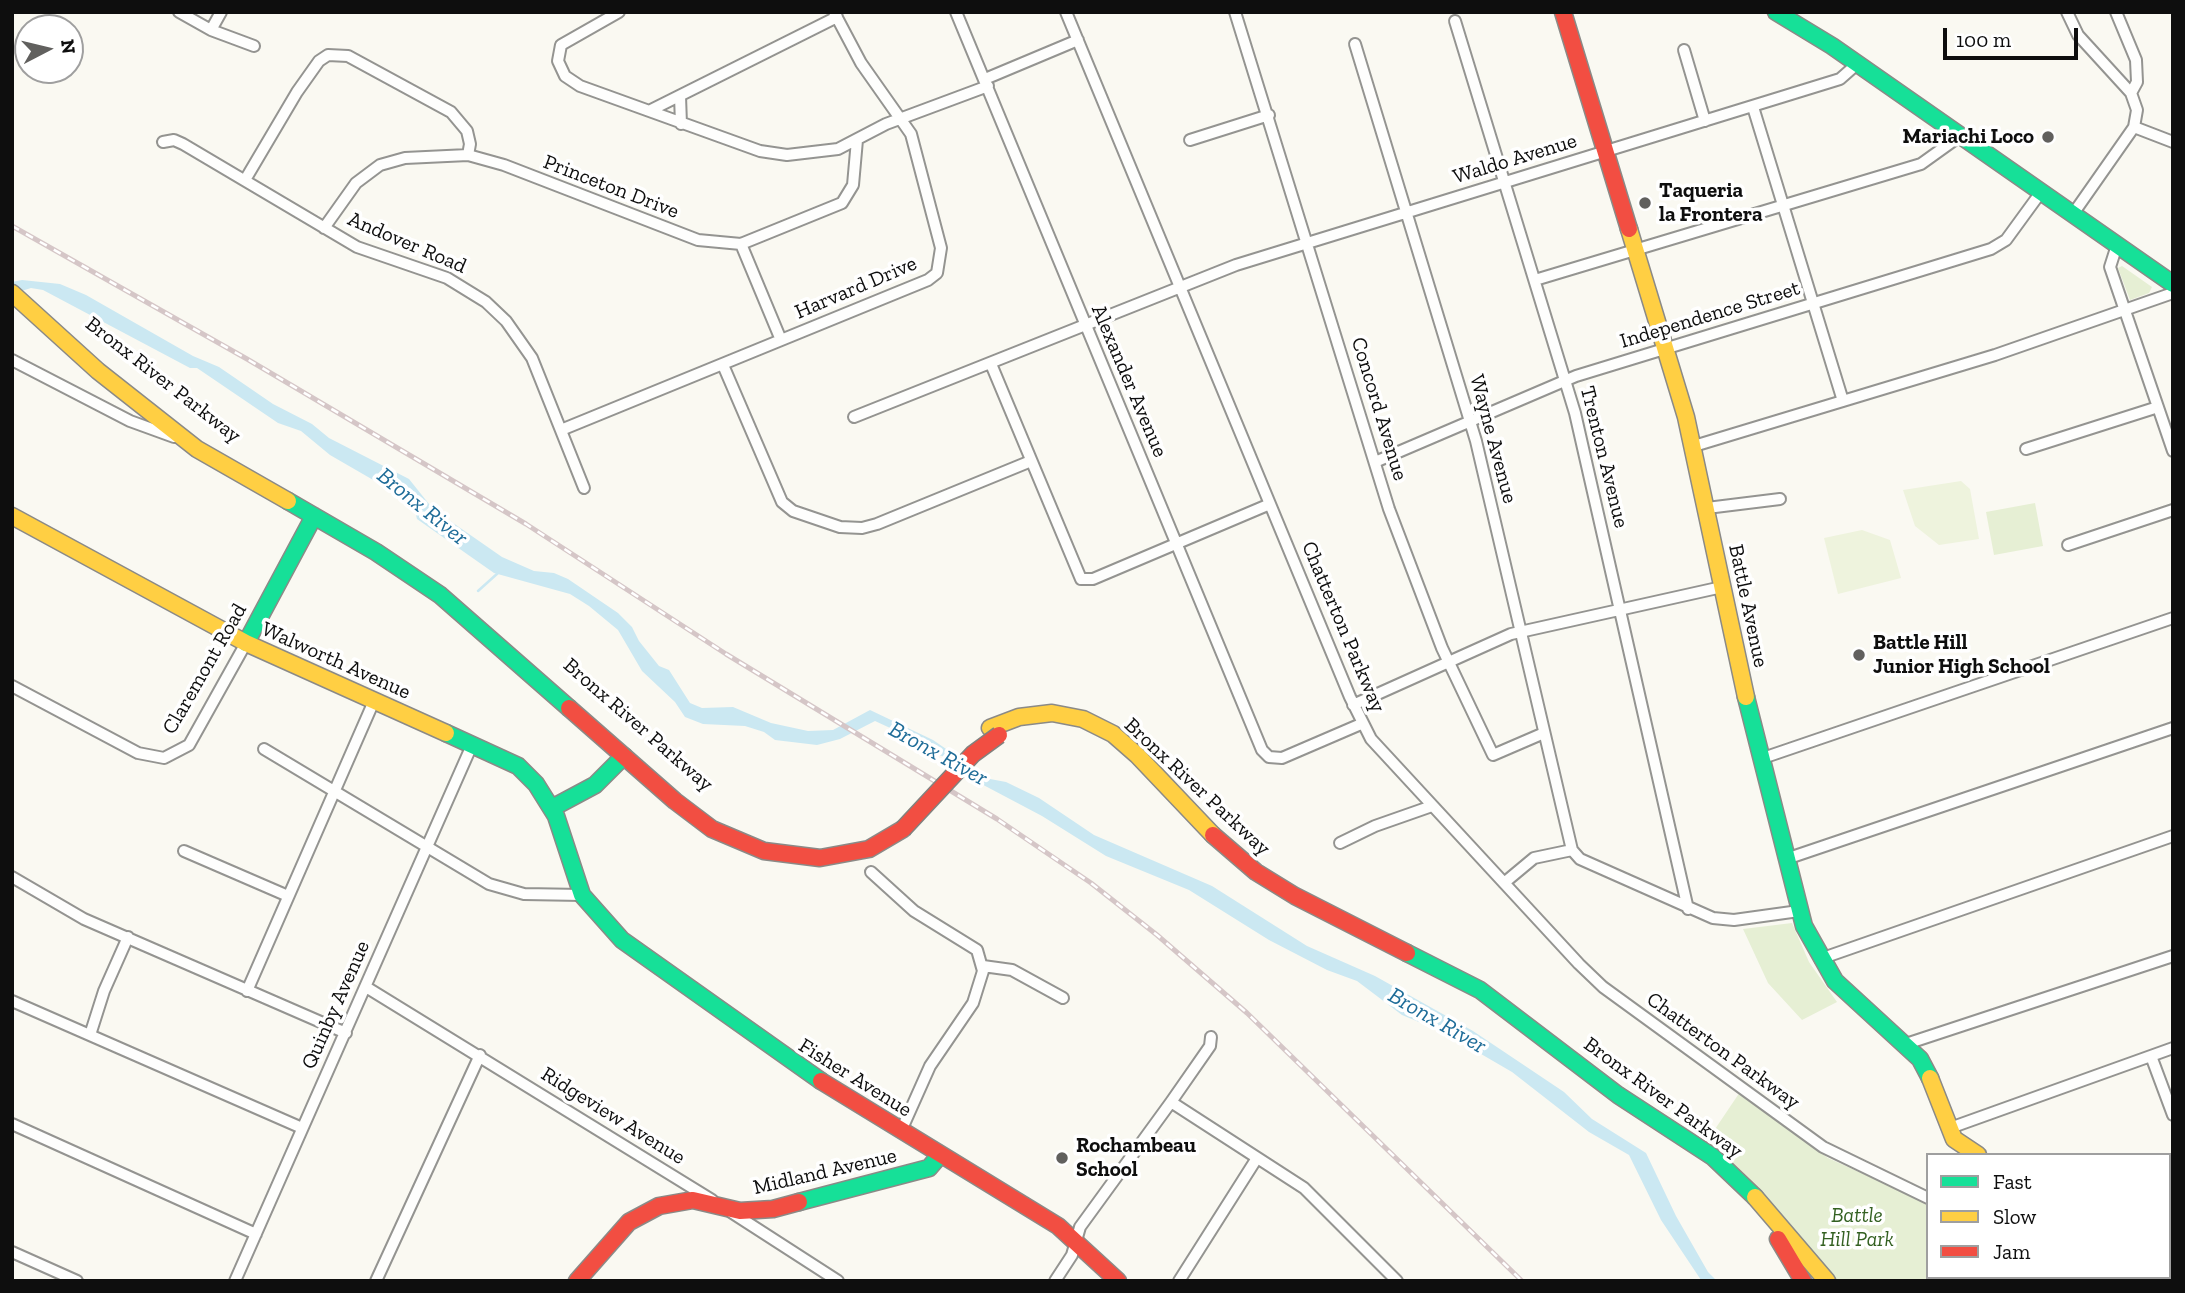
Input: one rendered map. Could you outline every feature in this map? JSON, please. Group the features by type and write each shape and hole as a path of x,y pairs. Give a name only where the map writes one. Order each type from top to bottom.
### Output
{"main road":[{"name":"Battle Avenue","path":"1563,12 1694,446 1760,759 1800,911 1820,959 1852,999 1920,1059 1935,1086 1956,1142 1975,1153"},
{"path":"1776,12 1857,64 2173,284"},
{"name":"Bronx River Parkway","path":"12,281 71,335 196,435 440,595 699,821 733,840 764,851 804,857 845,856 876,846 994,732 1019,717 1052,713 1083,719 1112,734 1131,749 1208,831 1268,880 1480,990 1618,1095 1713,1157 1759,1200 1823,1280"},
{"name":"Bronx River Parkway","path":"15,296 98,371 185,440 224,467 408,559 466,602 691,802 725,824 775,843 822,847 860,841 900,825"},
{"name":"Claremont Road","path":"246,643 316,512"},
{"name":"Walworth Avenue","path":"12,516 246,643 518,766 536,784 552,808 582,895"},
{"name":"Bronx River Parkway","path":"994,732 1055,724 1079,729 1107,743 1130,763 1195,833 1243,875 1284,902 1454,987 1495,1013 1608,1101 1712,1169 1736,1191 1778,1239 1823,1280"},
{"path":"552,808 589,789 624,756"},
{"name":"Fisher Avenue","path":"582,895 622,940 704,1002 794,1065 1058,1226 1118,1281"},
{"name":"Midland Avenue","path":"577,1281 615,1235 646,1212 693,1200 740,1211 784,1207 929,1168 940,1155"},
{"path":"1778,1239 1804,1281"}],"street":[{"path":"179,12 211,30 254,46"},
{"path":"211,30 221,12"},
{"path":"619,12 564,41 558,50 559,66 574,83 753,149 787,155 838,149 1078,40"},
{"name":"Alexander Avenue","path":"956,12 1265,755 1273,759 1287,756 1361,724"},
{"name":"Chatterton Parkway","path":"1066,12 1361,724 1379,748 1432,806 1603,987 1822,1147 1926,1197"},
{"name":"Concord Avenue","path":"1235,12 1402,549 1448,661 1493,755 1544,733"},
{"path":"2067,12 2078,35 2131,93 2137,110 2134,127 2073,214"},
{"path":"2116,12 2136,60 2137,82 2131,93"},
{"path":"651,110 836,15"},
{"name":"Harvard Drive","path":"561,430 928,280 937,273 941,248 914,142 902,118 865,69 836,15"},
{"name":"Trenton Avenue","path":"1455,21 1565,380 1621,609 1688,909"},
{"name":"Wayne Avenue","path":"1355,44 1471,421 1572,850"},
{"path":"1684,50 1705,121"},
{"path":"245,180 297,92 319,61 328,55 348,56 452,112 467,131 470,144 468,155"},
{"name":"Waldo Avenue","path":"854,418 1236,265 1754,107 1840,79 1857,64"},
{"path":"680,96 681,124"},
{"path":"1754,107 1843,401"},
{"path":"1190,140 1269,115"},
{"path":"2134,127 2173,142"},
{"path":"1535,280 1922,164 1960,136"},
{"name":"Andover Road","path":"163,142 174,140 183,144 371,253 447,278 486,302 514,331 532,358 584,488"},
{"name":"Princeton Drive","path":"324,228 356,183 380,165 405,158 468,155 503,165 698,240 741,244 831,209 846,199 853,185 857,140"},
{"name":"Independence Street","path":"1375,462 1565,380 1999,246 2012,233 2041,192"},
{"path":"741,244 781,340"},
{"path":"2117,245 2110,263 2173,451"},
{"path":"1694,446 1843,401 2173,293"},
{"path":"12,360 130,421 185,440"},
{"path":"991,364 1076,571 1083,580 1270,504"},
{"path":"723,365 779,498 789,510 846,528 869,526 1031,461"},
{"path":"2026,449 2158,407"},
{"path":"1707,508 1780,499"},
{"path":"2068,545 2173,510"},
{"path":"1353,705 1448,661 1520,632 1722,587"},
{"path":"1760,759 2173,618"},
{"name":"Claremont Road","path":"12,686 138,753 164,758 189,745 246,643"},
{"path":"247,991 374,701"},
{"path":"1786,859 2173,728"},
{"name":"Quinby Avenue","path":"235,1281 472,745"},
{"path":"264,749 481,880 506,891 524,894 582,895"},
{"path":"1340,843 1375,826 1432,806"},
{"path":"1820,959 2173,836"},
{"path":"1504,883 1534,858 1572,850 1580,859 1688,909 1727,920 1800,911"},
{"path":"184,851 288,896"},
{"path":"871,872 914,911 977,950 983,966 981,984 973,1003 926,1073 901,1132"},
{"path":"12,877 52,903 345,1033"},
{"path":"90,1035 104,991 128,937"},
{"path":"1906,1044 2173,956"},
{"path":"983,966 1012,970 1063,998"},
{"name":"Ridgeview Avenue","path":"366,987 481,1055 838,1281"},
{"path":"12,1001 302,1128"},
{"path":"1055,1281 1072,1255 1080,1227 1210,1046 1211,1037"},
{"path":"1950,1128 2173,1048"},
{"path":"376,1281 481,1055"},
{"path":"2151,1056 2173,1115"},
{"path":"1171,1102 1304,1188 1397,1281"},
{"path":"12,1124 256,1234"},
{"path":"1179,1281 1257,1158"},
{"path":"12,1252 77,1281"}],"green space":[{"path":"2122,266 2152,287 2149,293 2130,300 2118,268"},
{"path":"1961,481 1970,489 1979,539 1939,545 1915,526 1903,490"},
{"path":"2035,503 2043,546 1994,555 1986,512"},
{"path":"1862,530 1890,540 1901,578 1838,594 1824,538"},
{"path":"1792,923 1809,962 1837,1002 1802,1020 1768,983 1743,929"},
{"name":"Battle Hill Park","path":"1740,1092 1828,1158 1926,1202 1926,1279 2058,1281 1832,1281 1705,1144"}],"water":[{"name":"Bronx River","path":"22,280 60,284 86,295 193,356 219,367 273,404 312,424 329,438 409,479 433,509 502,557 534,571 554,573 568,579 618,613 632,627 639,641 659,666 669,670 690,703 702,708 733,707 771,723 808,731 833,730 870,710 933,740 990,779 1006,782 1039,798 1094,835 1212,886 1307,946 1375,976 1473,1031 1564,1092 1592,1119 1646,1153 1676,1216 1708,1272 1717,1281 1701,1280 1661,1220 1629,1155 1589,1132 1512,1072 1460,1039 1402,1015 1357,981 1327,970 1269,940 1189,890 1106,856 1042,816 972,779 942,756 908,742 901,733 875,721 840,739 817,745 775,740 764,732 745,726 703,724 685,717 675,702 642,671 618,630 589,606 570,594 494,573 417,519 413,503 330,455 301,431 278,423 197,368 190,368 43,290 31,288 12,294 12,282"}],"waterway":[{"path":"478,591 498,573"}],"railway":[{"path":"12,226 247,359 526,524 726,654 997,819 1091,883 1157,935 1247,1013 1522,1281"}],"traffic: fast":[{"path":"1776,12 1832,46 2173,284"},
{"path":"288,501 376,552 440,595 569,708"},
{"path":"246,643 314,516"},
{"path":"1746,697 1804,926 1835,981 1920,1059 1930,1078"},
{"path":"446,733 518,766 536,784 556,816 582,895 622,940 821,1081"},
{"path":"552,808 595,785 624,756"},
{"path":"1407,953 1480,990 1618,1095 1713,1157 1755,1197"},
{"path":"799,1202 929,1168 940,1155"}],"traffic: slow":[{"path":"1629,229 1686,417 1746,697"},
{"path":"12,293 98,371 197,449 288,501"},
{"path":"12,516 246,643 446,733"},
{"path":"990,728 1019,717 1052,713 1083,719 1113,734 1137,755 1213,835"},
{"path":"1930,1078 1954,1139 1975,1153"},
{"path":"1755,1197 1827,1281"}],"traffic: jam":[{"path":"1563,12 1629,229"},
{"path":"569,708 675,801 712,829 764,851 820,858 869,849 903,829"},
{"path":"903,829 973,754 999,735"},
{"path":"1213,835 1256,872 1295,896 1407,953"},
{"path":"821,1081 1058,1226 1118,1281"},
{"path":"577,1281 629,1222 659,1206 693,1200 740,1211 773,1209 799,1202"},
{"path":"1778,1239 1803,1281"}],"place":[{"name":"Mariachi Loco","path":"2048,137"},
{"name":"Taqueria la Frontera","path":"1645,203"},
{"name":"Battle Hill Junior High School","path":"1859,655"},
{"name":"Rochambeau School","path":"1062,1158"}]}
